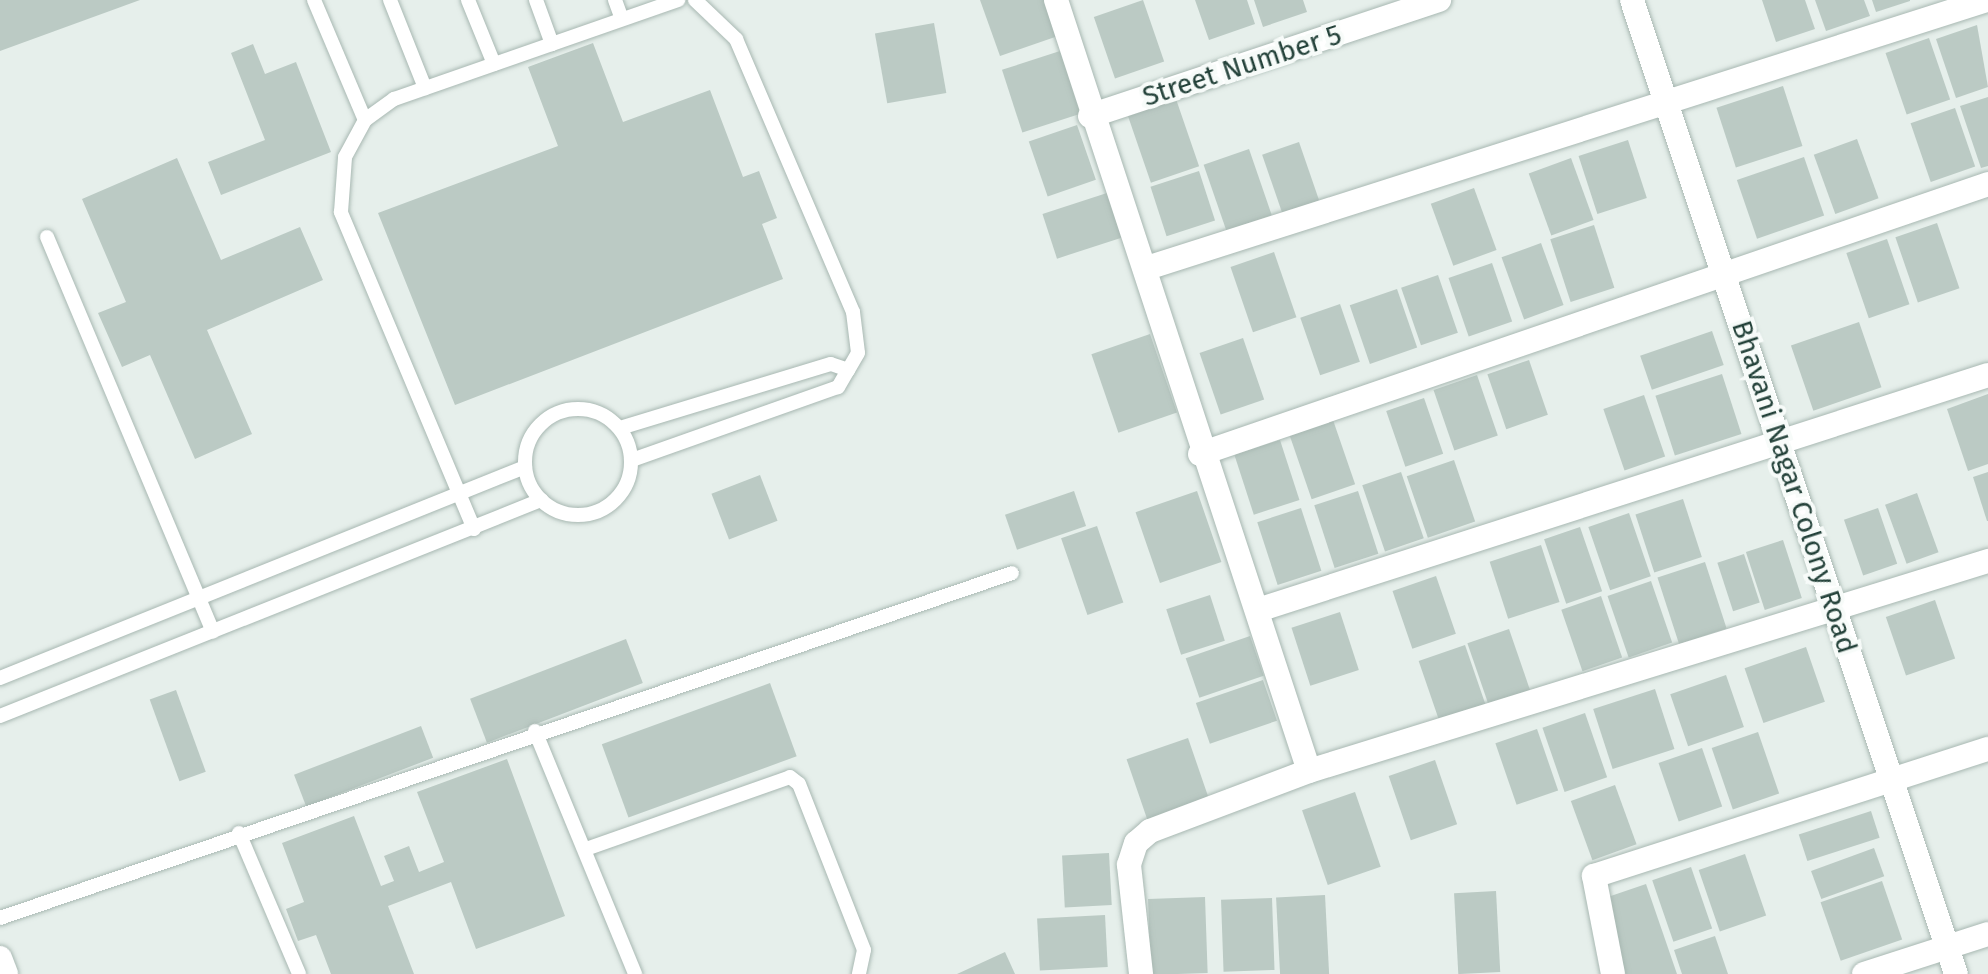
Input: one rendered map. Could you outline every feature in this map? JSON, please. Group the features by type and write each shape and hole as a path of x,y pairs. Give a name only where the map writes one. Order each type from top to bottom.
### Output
{"street":[{"path":"1056,0 1090,116 1147,268 1200,454 1258,610 1309,771"},
{"name":"Street Number 5","path":"1090,116 1439,0"},
{"name":"Bhavani Nagar Colony Road","path":"1632,0 1956,974"},
{"path":"1147,268 1667,106 1987,0"},
{"path":"1200,454 1722,272 1988,184"},
{"path":"1258,610 1988,375"},
{"path":"1141,974 1129,865 1136,843 1150,831 1309,771 1988,561"},
{"path":"1613,974 1594,876 1988,749"},
{"path":"1864,974 1988,934"},
{"path":"0,958 6,974"}],"lane":[{"path":"314,0 365,120"},
{"path":"390,0 425,88"},
{"path":"468,0 494,64"},
{"path":"536,0 552,44"},
{"path":"615,0 622,19"},
{"path":"474,529 341,212 345,157 365,120 425,88 678,0"},
{"path":"632,460 838,387 858,353 853,312 736,39 695,0"},
{"path":"47,237 213,631"},
{"path":"620,428 831,364 848,370"},
{"path":"591,410 620,428 632,460 629,478 608,507 573,515 541,500 525,467 532,434 558,412 591,410"},
{"path":"0,678 461,499 525,467"},
{"path":"0,716 541,500"},
{"path":"0,918 535,731 1012,573"},
{"path":"535,731 635,974"},
{"path":"586,849 790,777 799,784 864,950 859,974"},
{"path":"239,833 299,974"}],"building":[{"path":"0,0 140,0 0,51"},
{"path":"980,0 1046,0 1058,36 1000,56"},
{"path":"1143,0 1164,61 1115,78 1094,17"},
{"path":"1195,0 1247,0 1255,24 1209,40"},
{"path":"1254,0 1303,0 1307,12 1263,27"},
{"path":"1762,0 1805,0 1815,29 1776,42"},
{"path":"1815,0 1864,0 1870,16 1826,31"},
{"path":"1872,0 1910,0 1910,1 1876,12"},
{"path":"934,23 946,93 887,103 875,33"},
{"path":"1977,25 1988,87 1956,98 1936,39"},
{"path":"1929,38 1950,99 1907,114 1886,53"},
{"path":"593,43 623,122 710,90 743,177 759,171 777,218 762,224 783,279 455,405 378,213 558,146 528,67"},
{"path":"253,44 265,74 296,62 331,152 221,195 208,162 265,140 231,53"},
{"path":"1060,51 1080,114 1022,133 1002,70"},
{"path":"1783,86 1802,146 1736,168 1716,108"},
{"path":"1988,97 1988,166 1981,168 1960,106"},
{"path":"1176,99 1199,166 1151,183 1128,116"},
{"path":"1955,108 1975,167 1931,182 1911,123"},
{"path":"1077,125 1096,180 1048,196 1029,142"},
{"path":"1857,139 1879,198 1835,214 1814,155"},
{"path":"1628,140 1647,198 1597,214 1579,156"},
{"path":"1299,142 1319,201 1282,213 1262,155"},
{"path":"1249,149 1272,215 1226,231 1204,165"},
{"path":"1804,157 1824,216 1757,239 1737,180"},
{"path":"177,158 221,260 300,227 323,280 207,330 252,434 195,459 150,355 122,367 98,313 126,302 82,199"},
{"path":"1571,158 1594,220 1551,235 1529,173"},
{"path":"1199,171 1215,220 1167,236 1150,187"},
{"path":"1474,188 1497,250 1453,266 1431,204"},
{"path":"1110,192 1125,237 1057,259 1042,214"},
{"path":"1937,223 1959,288 1918,303 1895,237"},
{"path":"1594,225 1614,288 1571,302 1550,239"},
{"path":"1887,239 1909,304 1869,318 1846,253"},
{"path":"1541,243 1564,305 1524,319 1502,257"},
{"path":"1274,252 1296,317 1253,332 1231,267"},
{"path":"1492,263 1512,322 1469,337 1449,278"},
{"path":"1438,275 1458,333 1421,345 1401,288"},
{"path":"1397,289 1417,348 1370,364 1350,305"},
{"path":"1340,304 1360,362 1320,375 1300,318"},
{"path":"1859,322 1881,387 1813,411 1791,345"},
{"path":"1712,331 1724,365 1652,390 1640,356"},
{"path":"1150,334 1177,412 1118,433 1091,354"},
{"path":"1243,338 1264,399 1221,414 1200,353"},
{"path":"1529,360 1548,415 1506,429 1487,374"},
{"path":"1722,374 1741,434 1675,456 1655,396"},
{"path":"1477,375 1498,436 1454,450 1434,390"},
{"path":"1988,394 1988,464 1968,471 1947,409"},
{"path":"1644,395 1665,456 1625,470 1603,409"},
{"path":"1424,398 1443,454 1405,467 1386,411"},
{"path":"1333,420 1355,484 1312,499 1290,435"},
{"path":"1280,440 1299,500 1254,515 1234,455"},
{"path":"1454,460 1475,521 1428,538 1407,476"},
{"path":"1401,472 1424,538 1385,552 1362,485"},
{"path":"1988,472 1988,521 1987,521 1973,477"},
{"path":"760,475 778,521 729,539 711,494"},
{"path":"1074,491 1086,526 1017,550 1005,515"},
{"path":"1197,491 1221,562 1160,583 1136,512"},
{"path":"1358,491 1378,554 1335,568 1314,505"},
{"path":"1917,493 1939,552 1907,564 1885,505"},
{"path":"1683,499 1702,557 1654,572 1635,514"},
{"path":"1301,508 1321,571 1278,585 1257,522"},
{"path":"1878,508 1897,564 1863,576 1844,520"},
{"path":"1629,513 1651,576 1610,590 1588,527"},
{"path":"1097,526 1123,603 1087,615 1061,538"},
{"path":"1580,527 1602,591 1566,604 1544,539"},
{"path":"1783,540 1802,598 1765,610 1746,552"},
{"path":"1541,545 1560,602 1508,619 1490,562"},
{"path":"1744,554 1760,603 1733,611 1717,563"},
{"path":"1705,562 1727,629 1679,644 1657,577"},
{"path":"1436,576 1456,634 1412,649 1393,591"},
{"path":"1651,581 1672,642 1629,657 1608,596"},
{"path":"1210,595 1225,641 1181,655 1166,609"},
{"path":"1601,596 1622,657 1582,671 1561,610"},
{"path":"1935,600 1955,659 1906,676 1886,617"},
{"path":"1340,612 1359,670 1310,686 1291,628"},
{"path":"1509,629 1530,690 1489,705 1467,643"},
{"path":"1250,636 1264,676 1199,698 1186,658"},
{"path":"626,639 643,683 487,743 470,699"},
{"path":"1465,645 1488,711 1441,727 1419,661"},
{"path":"1806,647 1825,702 1763,723 1745,668"},
{"path":"1726,675 1744,727 1688,746 1670,694"},
{"path":"1263,680 1277,721 1210,744 1196,703"},
{"path":"770,683 797,756 628,818 602,744"},
{"path":"1655,689 1674,749 1613,769 1593,709"},
{"path":"176,690 206,772 179,781 150,700"},
{"path":"1585,713 1607,777 1565,792 1542,728"},
{"path":"421,726 433,758 306,806 294,775"},
{"path":"1537,729 1558,790 1517,805 1495,743"},
{"path":"1758,732 1779,793 1733,809 1712,748"},
{"path":"1188,738 1209,799 1147,820 1127,759"},
{"path":"1702,748 1722,807 1679,822 1659,763"},
{"path":"507,759 565,916 476,949 451,882 388,906 414,974 331,974 316,935 298,941 286,909 304,902 282,843 354,816 381,886 394,881 384,856 409,846 419,872 444,862 417,792"},
{"path":"1435,760 1457,824 1411,840 1389,776"},
{"path":"1615,785 1637,844 1592,860 1571,801"},
{"path":"1355,792 1381,867 1328,885 1302,810"},
{"path":"1871,811 1880,838 1807,861 1799,834"},
{"path":"1874,848 1884,876 1821,899 1811,871"},
{"path":"1109,853 1112,905 1065,907 1062,855"},
{"path":"1745,854 1766,915 1720,931 1699,870"},
{"path":"1691,867 1712,928 1673,942 1652,880"},
{"path":"1882,881 1902,940 1841,961 1821,902"},
{"path":"1646,884 1677,974 1624,974 1599,900"},
{"path":"1496,891 1500,972 1458,974 1454,893"},
{"path":"1325,895 1329,974 1280,974 1276,898"},
{"path":"1205,897 1208,973 1151,974 1148,899"},
{"path":"1272,898 1275,970 1224,972 1221,900"},
{"path":"1105,915 1108,967 1040,970 1037,919"},
{"path":"1715,936 1728,974 1682,974 1674,950"},
{"path":"1005,952 1015,974 957,974"}]}
